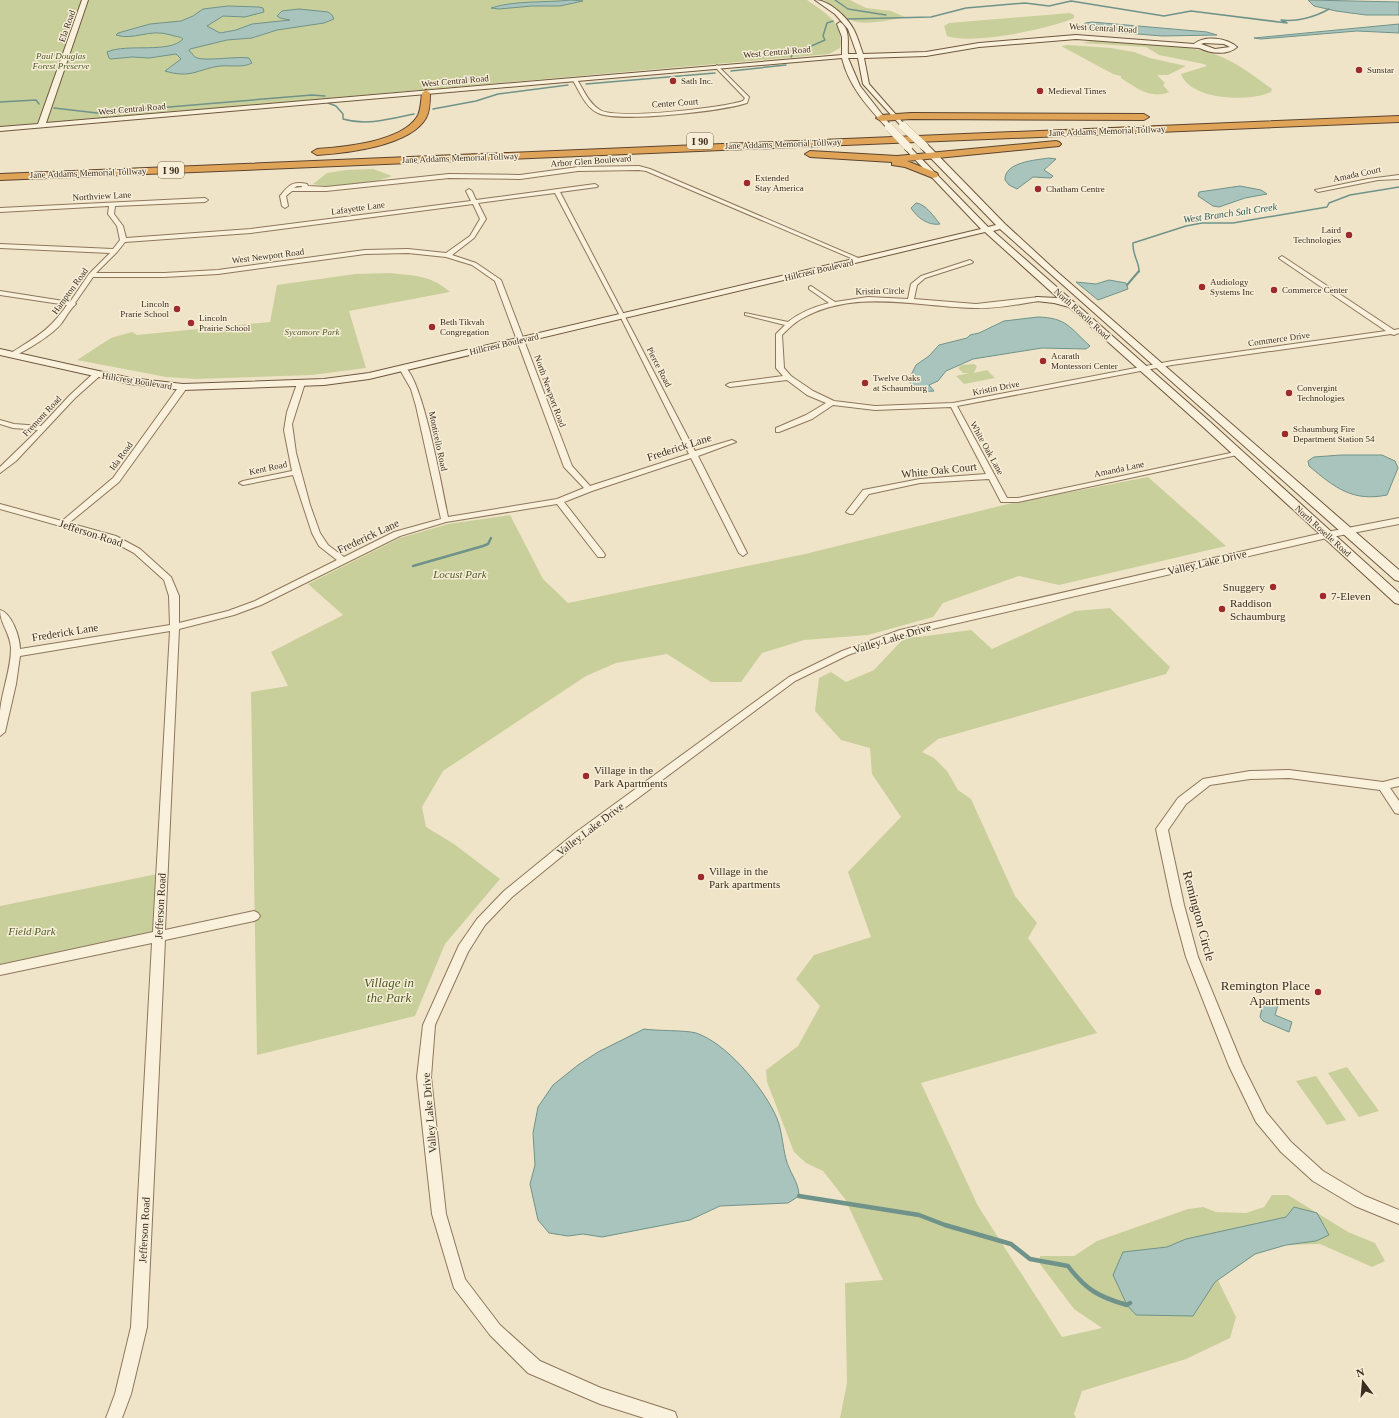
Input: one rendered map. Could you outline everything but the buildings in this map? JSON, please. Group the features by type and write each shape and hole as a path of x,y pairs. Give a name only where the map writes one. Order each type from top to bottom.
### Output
{"highway":[{"path":"310,153 367,145 403,132 415,125 422,117 426,92"},
{"path":"885,105 902,112 914,114 978,116"},
{"path":"1300,113 1399,112"},
{"name":"Jane Addams Memorial Tollway","path":"0,169 1399,112"},
{"path":"881,118 978,116 1151,117"},
{"name":"Jane Addams Memorial Tollway","path":"0,177 1399,119"},
{"path":"871,159 897,159 916,156 1027,148 1124,136 1348,120"},
{"path":"441,159 497,159 736,152 797,153 871,159 907,164 933,175"},
{"path":"941,164 944,157 951,154"},
{"path":"0,169 142,161"}],"street":[{"name":"Ela Road","path":"41,126 85,0"},
{"name":"North Roselle Road","path":"811,0 835,18 845,31 847,40 844,47 845,57 858,91 889,128 933,175 987,230 1144,368 1399,600"},
{"name":"North Roselle Road","path":"818,0 837,14 851,28 861,57 866,84 903,126 1002,226 1399,577"},
{"name":"West Central Road","path":"0,129 717,66 804,59 911,54 977,44 1030,39 1081,36 1199,44"},
{"path":"804,59 835,61 848,66"},
{"name":"Center Court","path":"574,79 594,108 607,114 626,115 725,108 745,102 747,98 717,66"},
{"name":"Arbor Glen Boulevard","path":"285,206 283,196 291,186 299,184 305,185 305,188 342,188 449,176 520,177 578,169 639,168 648,170 860,260"},
{"name":"Amada Court","path":"1318,190 1387,177 1399,177"},
{"name":"Lafayette Lane","path":"122,240 251,231 595,186"},
{"path":"446,255 472,237 483,219 469,191"},
{"name":"Pierce Road","path":"557,191 623,316 743,553"},
{"name":"Northview Lane","path":"0,210 205,200"},
{"path":"112,205 111,214 120,226 122,240"},
{"name":"Hillcrest Boulevard","path":"0,352 145,384 183,387 302,383 354,378 403,368 1002,226"},
{"name":"Hampton Road","path":"13,354 47,333 58,323 73,304 91,275 115,251 122,240"},
{"path":"0,246 28,246 115,251"},
{"name":"West Newport Road","path":"91,275 164,275 218,272 365,252 408,251 446,255"},
{"name":"North Newport Road","path":"446,255 474,264 498,280 568,467 589,489"},
{"path":"1282,258 1396,331 1399,336"},
{"path":"911,300 914,284 924,277 970,262"},
{"path":"811,288 834,304"},
{"path":"1039,299 1056,291"},
{"path":"0,293 73,304"},
{"path":"1039,299 1056,300 1074,307"},
{"name":"Kristin Circle","path":"787,324 807,312 834,304 860,300 911,300 967,306 986,306 1039,299"},
{"path":"747,314 787,324 779,334 780,368 788,378 810,393 832,403"},
{"name":"Commerce Drive","path":"1161,366 1396,331"},
{"name":"Kristin Drive","path":"832,403 874,408 953,405 1161,366"},
{"name":"Monticello Road","path":"403,368 415,389 420,406 445,520"},
{"name":"Fremont Road","path":"0,471 44,428 82,386 98,374"},
{"path":"730,385 788,378"},
{"name":"Kent Road","path":"302,383 289,420 288,431 312,528 320,542 343,561"},
{"name":"Ida Road","path":"62,524 116,480 183,387"},
{"path":"779,430 809,417 832,403"},
{"name":"White Oak Lane","path":"953,405 1004,500"},
{"path":"0,422 13,426 44,428"},
{"name":"Frederick Lane","path":"16,652 174,627 211,619 258,603 397,534 445,520 559,501 589,489 732,442"},
{"name":"Amanda Lane","path":"1004,500 1018,500 1237,453"},
{"name":"Kent Road","path":"242,483 298,472"},
{"name":"White Oak Court","path":"850,512 866,492 920,481 992,476"},
{"path":"559,501 602,555"},
{"name":"Jefferson Road","path":"0,506 113,538 129,546 168,578 174,596 174,627 139,1327 124,1387 114,1418"},
{"name":"Valley Lake Drive","path":"669,1418 600,1396 534,1367 495,1330 460,1283 439,1214 424,1077 429,1025 462,949 481,922 508,894 579,836 792,679 826,660 868,643 900,633 1327,535 1399,522"},
{"path":"0,613 8,622 14,636 16,652 2,709 0,732"},
{"name":"Remington Circle","path":"1399,782 1383,786 1289,774 1250,775 1207,782 1182,802 1162,829 1178,905 1192,957 1236,1066 1261,1117 1286,1147 1318,1176 1360,1201 1399,1216"},
{"path":"1383,786 1399,810"},
{"path":"0,970 158,935 254,916"}],"green space":[{"name":"Paul Douglas Forest Preserve","path":"0,0 807,0 827,14 837,25 841,39 840,48 829,54 0,127"},
{"path":"824,0 850,0 866,8 891,11 905,17 868,23 854,21 842,15"},
{"path":"1070,13 1074,15 1074,18 1047,27 974,39 947,36 944,26 949,23"},
{"path":"1096,40 1173,45 1203,51 1217,55 1232,62 1246,70 1272,89 1271,92 1249,97 1222,97 1208,94 1196,90 1187,83 1181,74 1207,66 1204,64 1159,55 1146,47 1082,43"},
{"path":"1068,45 1111,48 1134,52 1150,58 1186,66 1168,75 1157,75 1165,83 1163,85 1169,92 1162,94 1150,93 1132,85 1121,78 1121,76 1113,74 1061,46"},
{"path":"373,169 392,176 364,184 322,186 313,184 327,173 346,170"},
{"name":"Sycamore Park","path":"390,273 429,279 443,286 450,292 349,311 366,368 312,375 196,379 166,377 77,360 111,338 132,332 137,335 270,322 277,285 355,274"},
{"path":"974,364 977,366 974,373 987,370 995,378 964,384 956,376 969,373 963,373 958,368 961,365"},
{"path":"1148,477 1226,546 1059,585 1019,576 943,603 933,617 868,635 804,640 762,653 741,682 711,682 667,654 616,663 586,676 443,771 422,807 426,827 454,844 500,879 445,944 415,1016 257,1055 251,692 288,686 271,652 343,615 308,584 400,538 448,524 510,515 543,579 568,603 805,554 1008,504"},
{"path":"1110,608 1170,667 1166,674 938,739 922,752 934,758 947,771 958,790 971,799 1015,896 1037,923 1028,938 1097,1033 921,1083 978,1206 1062,1337 1102,1328 1074,1309 1040,1264 1040,1256 1074,1256 1097,1241 1188,1209 1203,1207 1216,1212 1246,1213 1264,1207 1272,1195 1288,1195 1348,1232 1375,1243 1385,1261 1372,1267 1320,1244 1286,1245 1256,1254 1218,1280 1236,1317 1230,1338 1186,1359 1082,1391 1074,1414 1076,1418 840,1418 847,1383 845,1283 883,1280 845,1199 823,1171 806,1163 794,1152 767,1082 766,1070 798,1046 820,1006 796,979 814,955 871,937 848,872 901,817 872,774 870,748 841,740 815,711 819,678 831,672 846,682 874,670 905,637 918,637 971,630 992,649 1075,611"},
{"name":"Field Park","path":"162,873 158,935 0,970 0,906"},
{"path":"1347,1067 1379,1111 1359,1117 1328,1073"},
{"path":"1316,1076 1346,1120 1327,1125 1296,1081"}],"water":[{"path":"571,0 583,1 560,6 532,6 499,9 491,8 501,5 520,3"},
{"path":"1308,0 1399,2 1399,15 1366,15 1336,11 1314,6"},
{"path":"228,6 259,7 263,8 264,12 245,17 223,16 207,26 220,33 236,30 252,24 290,20 277,16 282,11 299,9 328,12 334,19 324,23 277,30 252,38 227,40 190,49 189,51 194,56 205,59 249,58 252,63 248,65 212,67 194,73 181,74 165,71 181,59 176,54 149,58 109,58 107,52 115,49 168,46 183,39 163,33 129,37 116,35 118,33 150,24 181,21 193,16 203,9"},
{"path":"1092,22 1207,32 1217,35 1162,36 1089,30 1084,27 1085,23"},
{"path":"1399,24 1399,33 1357,31 1261,39 1254,38"},
{"path":"1049,158 1056,159 1044,170 1053,176 1051,178 1033,177 1017,189 1009,185 1005,180 1006,174 1015,166 1029,161"},
{"path":"1240,186 1261,190 1267,194 1245,198 1219,207 1213,206 1198,196 1199,192"},
{"path":"916,203 926,208 940,224 932,224 920,218 911,208"},
{"path":"1109,280 1126,283 1128,289 1098,300 1076,282 1096,284"},
{"path":"1038,317 1055,319 1062,322 1090,346 1086,349 1042,348 973,359 946,371 938,381 929,385 934,391 920,390 908,381 916,365 929,356 939,345 967,338 970,335 979,333 1004,321"},
{"path":"1341,455 1382,455 1395,461 1398,468 1387,495 1364,497 1354,495 1336,487 1309,466 1308,461 1314,457"},
{"path":"1264,999 1278,1005 1275,1015 1292,1022 1289,1032 1263,1021 1260,1017"},
{"path":"644,1029 696,1033 719,1046 741,1066 760,1089 777,1117 786,1159 796,1182 799,1196 788,1203 720,1206 690,1220 602,1237 583,1234 568,1236 549,1233 538,1220 530,1184 535,1165 533,1133 538,1107 553,1085 578,1065 598,1052"},
{"path":"1294,1207 1317,1213 1329,1235 1316,1241 1286,1245 1255,1254 1215,1282 1193,1316 1136,1315 1127,1305 1113,1275 1123,1252 1167,1247 1186,1239 1286,1217"}],"waterway":[{"path":"835,0 848,9 886,15"},
{"path":"847,19 931,17 966,8 1025,3 1049,6 1071,1 1164,16 1191,11 1287,23 1281,20 1306,18 1329,9"},
{"path":"791,57 793,54 825,40 823,36 827,23 833,21"},
{"path":"731,71 786,65"},
{"path":"586,84 715,73"},
{"path":"433,109 476,101 498,94 568,85"},
{"path":"54,108 97,113 312,95 325,96"},
{"path":"0,102 36,100 39,104"},
{"path":"328,103 336,106 343,114 343,119 352,121 370,122 414,114"},
{"name":"West Branch Salt Creek","path":"1139,271 1133,243 1186,226 1202,223 1233,223 1327,207 1329,203 1350,195 1399,187"},
{"name":"West Branch Salt Creek","path":"1127,285 1139,271"},
{"path":"413,566 483,546 488,544 491,538"},
{"path":"799,1196 919,1215 945,1225 1011,1244 1030,1259 1068,1266 1087,1287 1108,1299 1127,1305 1130,1303"}],"place":[{"name":"Sunstar","path":"1359,70"},
{"name":"Sath Inc.","path":"673,81"},
{"name":"Medieval Times","path":"1040,91"},
{"name":"Extended Stay America","path":"747,183"},
{"name":"Chatham Centre","path":"1038,189"},
{"name":"Laird Technologies","path":"1349,235"},
{"name":"Audiology Systems Inc","path":"1202,287"},
{"name":"Commerce Center","path":"1274,290"},
{"name":"Lincoln Prarie School","path":"177,309"},
{"name":"Lincoln Prairie School","path":"191,323"},
{"name":"Beth Tikvah Congregation","path":"432,327"},
{"name":"Acarath Montessori Center","path":"1043,361"},
{"name":"Twelve Oaks at Schaumburg","path":"865,383"},
{"name":"Convergint Technologies","path":"1289,393"},
{"name":"Schaumburg Fire Department Station 54","path":"1285,434"},
{"name":"Snuggery","path":"1273,587"},
{"name":"7-Eleven","path":"1323,596"},
{"name":"Raddison Schaumburg","path":"1222,609"},
{"name":"Village in the Park Apartments","path":"586,776"},
{"name":"Village in the Park apartments","path":"701,877"},
{"name":"Remington Place Apartments","path":"1318,992"}],"park label":[{"name":"Locust Park","path":"460,574"},
{"name":"Village in the Park","path":"389,990"}]}
